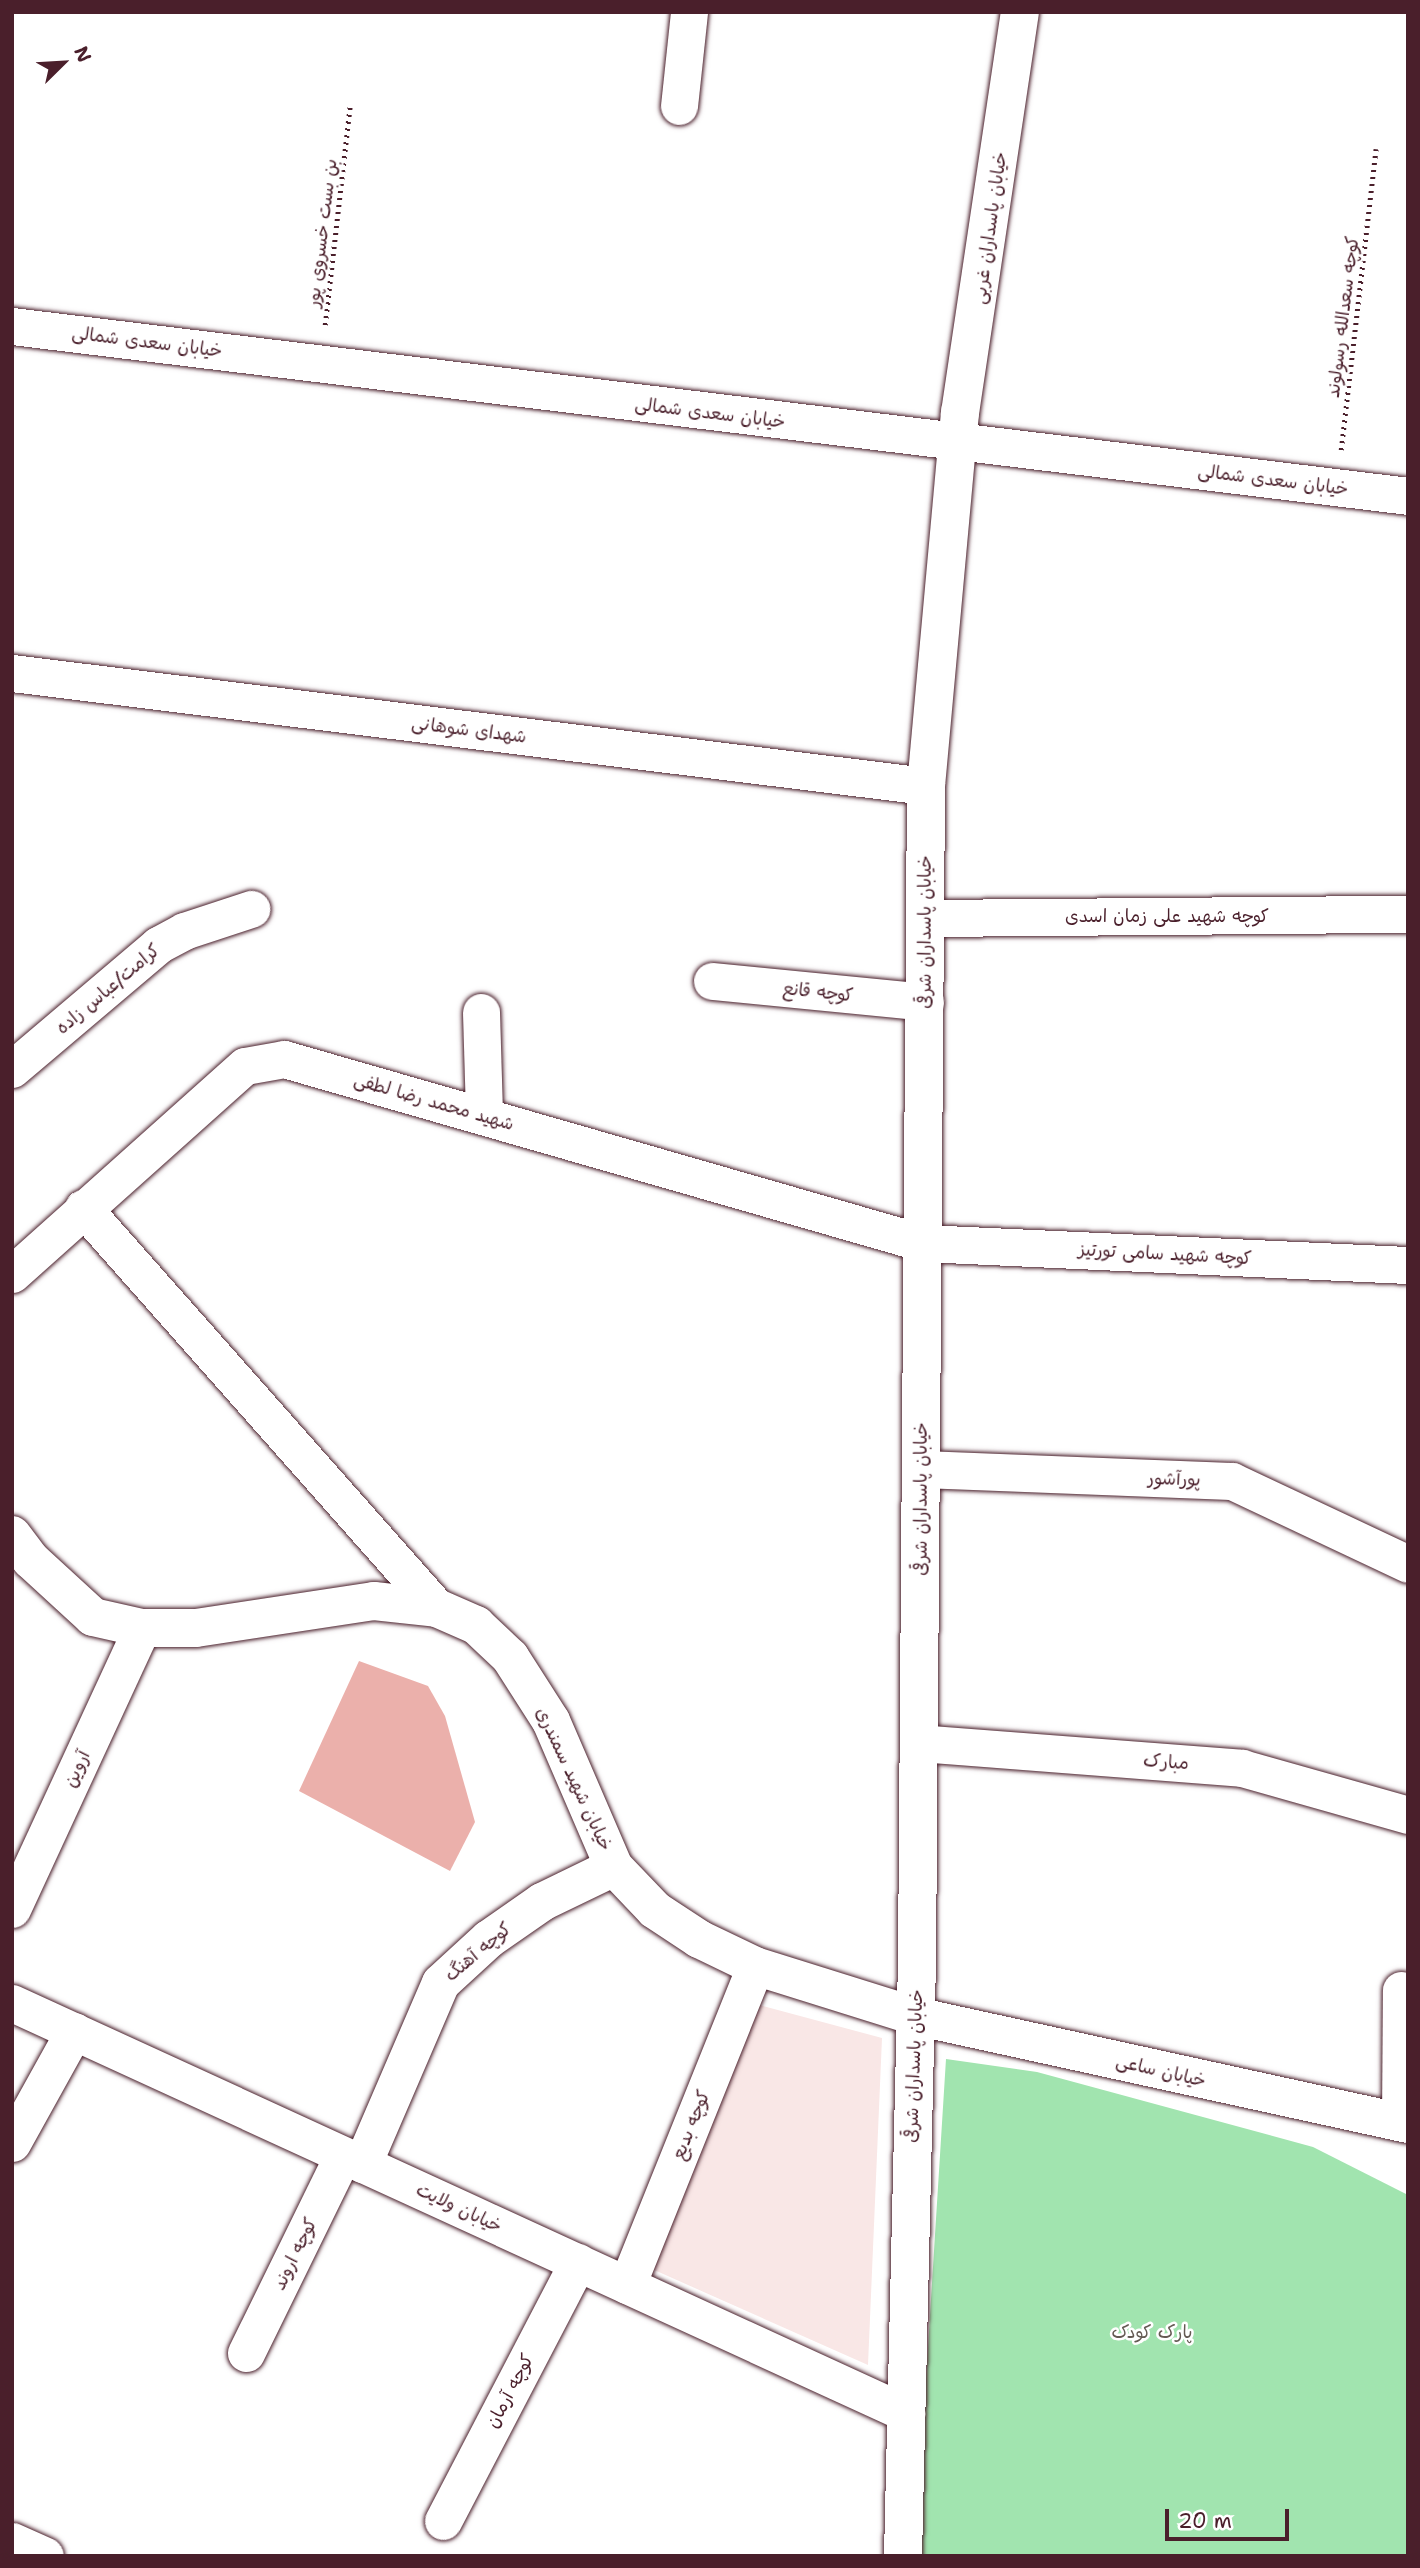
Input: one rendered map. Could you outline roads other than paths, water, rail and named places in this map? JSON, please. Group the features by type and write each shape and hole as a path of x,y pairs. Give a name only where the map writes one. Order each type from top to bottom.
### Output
{"street":[{"path":"679,106 689,12"},
{"name":"خیابان پاسداران غربی","path":"957,444 1020,12"},
{"name":"خیابان سعدی شمالی","path":"12,326 957,444 1408,496"},
{"name":"خیابان پاسداران شرقی","path":"903,2556 919,1743 926,786 957,444"},
{"name":"شهدای شوهانی","path":"12,673 926,786"},
{"name":"کرامت/عباس زاده","path":"12,1069 158,945 184,931 251,909"},
{"name":"کوچه شهید علی زمان اسدی","path":"926,918 1408,914"},
{"name":"کوچه قانع","path":"712,981 925,1002"},
{"path":"481,1012 484,1116"},
{"name":"شهید محمد رضا لطفی","path":"12,1274 245,1066 284,1059 923,1243"},
{"path":"83,1208 437,1608"},
{"name":"کوچه شهید سامی تورتیز","path":"923,1243 1408,1265"},
{"name":"پورآشور","path":"921,1469 1232,1481 1408,1564"},
{"name":"خیابان شهید سمندری","path":"12,1535 31,1560 93,1617 142,1628 196,1628 374,1601 437,1608 476,1625 510,1657 551,1721 614,1867 655,1910 699,1939 755,1966 915,2016"},
{"name":"آروین","path":"12,1909 142,1628"},
{"name":"مبارک","path":"919,1743 1242,1768 1408,1815"},
{"name":"کوچه آهنگ","path":"353,2159 441,1983 519,1917 614,1867"},
{"name":"کوچه بدیع","path":"627,2285 755,1966"},
{"path":"1401,1990 1404,2122"},
{"name":"خیابان ولایت","path":"12,2003 906,2413"},
{"name":"خیابان ساعی","path":"915,2016 1404,2122"},
{"path":"12,2143 74,2031"},
{"name":"کوچه اروند","path":"246,2353 353,2159"},
{"name":"کوچه آرمان","path":"443,2521 578,2262"},
{"path":"12,2541 45,2556"}],"park label":[{"name":"پارک کودک","path":"1152,2332"}]}
